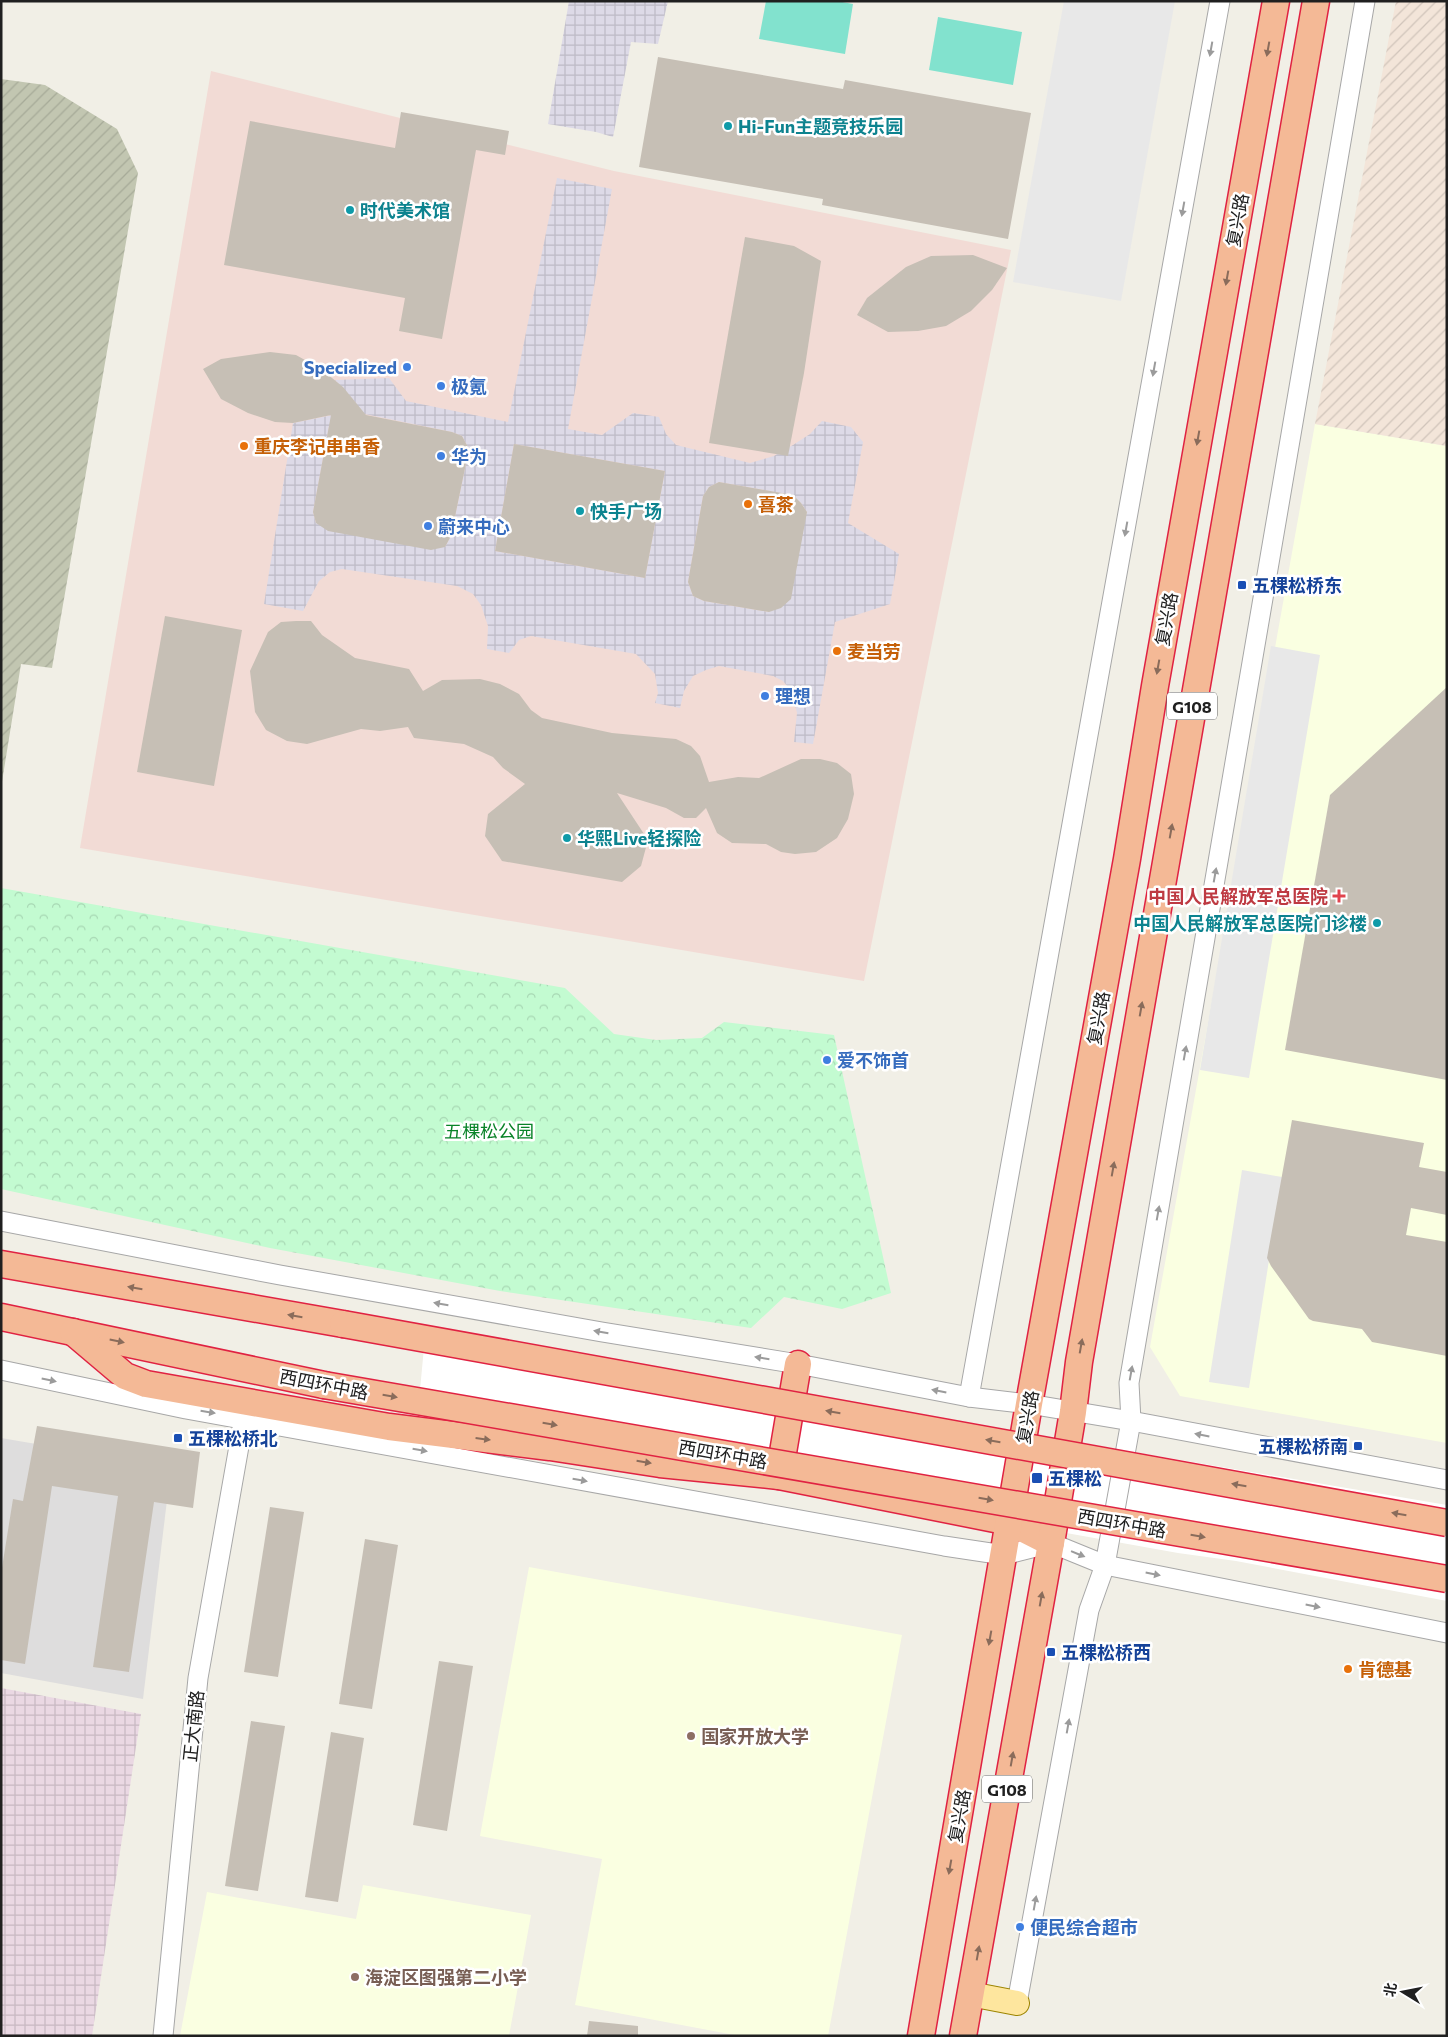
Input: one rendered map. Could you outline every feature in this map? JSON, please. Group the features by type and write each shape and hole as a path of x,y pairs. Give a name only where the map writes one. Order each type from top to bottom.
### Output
{"highway":[{"name":"复兴路","path":"921,2036 1029,1404 1127,859 1158,667 1276,1"},
{"name":"G108","path":"963,2036 1051,1543 1073,1412 1078,1362 1316,1"},
{"path":"2,1264 1447,1523"},
{"name":"西四环中路","path":"1,1317 324,1385 1447,1578"},
{"path":"73,1332 125,1376 146,1384 389,1427 550,1447 660,1464 779,1476 1010,1522 1051,1543"},
{"path":"779,1476 798,1364"}],"main road":[{"path":"970,1994 1017,2003"}],"street":[{"path":"969,1397 1220,1"},
{"path":"1017,2003 1089,1610 1106,1565 1131,1422 1129,1383 1365,1"},
{"path":"1,1221 290,1276 602,1332 798,1364 969,1397 1029,1404 1447,1480"},
{"path":"1,1370 168,1405 928,1543 1004,1555 1051,1543 1106,1565 1447,1633"},
{"name":"正大南路","path":"163,2036 198,1678 244,1418"}],"shaded area":[{"path":"569,1 668,1 658,44 631,42 613,137 596,132 548,124"},
{"path":"766,1 837,1 853,4 845,54 759,39"},
{"path":"1064,1 1175,1 1121,301 1013,282"},
{"path":"1396,1 1447,1 1447,446 1315,424"},
{"path":"938,17 1022,32 1013,85 929,70"},
{"path":"211,71 614,171 1011,250 864,981 80,848"},
{"path":"1,79 45,85 117,129 138,173 52,668 21,664 1,788"},
{"path":"557,178 612,189 568,429 602,435 633,413 659,417 666,434 676,445 750,463 774,456 793,445 810,434 822,421 851,427 863,442 848,523 899,554 890,604 835,622 813,744 794,742 797,713 792,692 783,681 773,676 719,666 693,676 684,691 680,708 655,703 658,693 655,674 636,654 531,636 519,640 509,653 487,649 488,626 481,605 473,594 457,586 342,569 330,572 319,581 303,611 264,604 293,423 333,415 356,403 335,380 389,378 406,401 508,422","holes":["350,411 452,432 462,436 469,449 451,536 445,547 316,523 313,512 329,426","514,444 665,471 645,578 495,551","719,482 792,495 807,512 769,612 704,601 693,596 688,582 703,496 709,487"]},
{"name":"中国人民解放军总医院","path":"1315,424 1447,446 1447,1443 1180,1396 1150,1347"},
{"path":"1271,646 1320,655 1249,1078 1200,1070"},
{"path":"1242,1170 1282,1177 1249,1388 1209,1382"},
{"path":"1,1438 171,1467 143,1699 1,1673"},
{"name":"国家开放大学","path":"529,1567 902,1635 828,2036 740,2036 575,2005 602,1859 480,1836"},
{"path":"1,1688 141,1714 92,2036 1,2036"},
{"name":"海淀区图强第二小学","path":"363,1885 531,1915 509,2036 180,2036 207,1892 356,1919"}],"green space":[{"name":"五棵松公园","path":"1,888 565,988 614,1034 656,1040 702,1038 724,1022 834,1035 891,1293 842,1309 784,1297 751,1328 500,1291 270,1248 1,1189"}],"pier":[{"path":"426,1326 1151,1455 1447,1505 1447,1601 1236,1561 1178,1553 530,1437 417,1422"}],"building":[{"path":"658,57 843,89 845,80 1031,113 1008,239 822,205 823,199 639,167"},
{"name":"时代美术馆","path":"401,112 509,131 505,155 476,150 442,339 399,331 405,298 224,265 250,121 395,148"},
{"path":"745,237 794,246 821,261 804,373 788,456 709,443"},
{"path":"973,255 1007,268 992,290 971,311 946,326 918,331 888,332 857,315 867,298 906,267 931,256"},
{"path":"270,352 296,355 321,369 343,387 366,415 452,432 462,436 469,449 451,536 445,547 431,550 328,531 316,523 313,512 331,415 293,423 275,422 248,413 221,399 203,369 221,359"},
{"name":"快手广场","path":"514,444 665,471 645,578 495,551"},
{"path":"719,482 793,495 807,512 791,599 781,608 769,612 704,601 693,596 688,582 703,496 709,487"},
{"path":"165,616 242,630 214,786 137,772"},
{"path":"311,621 322,635 355,658 409,669 423,691 442,680 480,679 500,684 519,694 531,710 542,718 612,733 676,739 691,746 700,756 709,782 738,777 759,778 801,759 820,759 837,763 851,774 854,794 848,819 837,838 816,852 795,854 781,852 766,844 732,843 717,833 706,808 696,818 684,818 666,808 617,793 648,840 641,866 622,882 502,861 485,836 488,814 525,784 503,768 493,757 464,744 414,738 408,727 380,731 361,729 307,744 287,741 266,730 255,712 250,671 268,632 281,622"},
{"name":"中国人民解放军总医院门诊楼","path":"1447,687 1447,1080 1285,1050 1330,795"},
{"path":"1292,1120 1424,1143 1419,1167 1447,1172 1447,1215 1411,1208 1406,1235 1447,1242 1447,1356 1372,1342 1362,1329 1309,1319 1271,1266 1267,1258"},
{"path":"37,1426 200,1452 193,1508 154,1502 129,1672 93,1667 118,1496 52,1486 25,1664 1,1660 1,1574 13,1499 23,1501"},
{"path":"270,1507 304,1512 278,1677 244,1672"},
{"path":"365,1539 398,1545 372,1709 339,1704"},
{"path":"439,1661 473,1666 447,1831 413,1825"},
{"path":"251,1721 285,1726 258,1891 225,1886"},
{"path":"331,1732 364,1738 338,1902 305,1897"},
{"path":"589,2021 638,2026 638,2036 587,2036"}],"place":[{"name":"Hi-Fun主题竞技乐园","path":"728,126"},
{"name":"时代美术馆","path":"350,210"},
{"name":"Specialized","path":"407,367"},
{"name":"极氪","path":"441,386"},
{"name":"重庆李记串串香","path":"244,446"},
{"name":"华为","path":"441,456"},
{"name":"喜茶","path":"748,504"},
{"name":"快手广场","path":"580,511"},
{"name":"蔚来中心","path":"428,526"},
{"name":"五棵松桥东","path":"1242,585"},
{"name":"麦当劳","path":"837,651"},
{"name":"理想","path":"765,696"},
{"name":"华熙Live轻探险","path":"567,838"},
{"name":"中国人民解放军总医院","path":"1339,896"},
{"name":"中国人民解放军总医院门诊楼","path":"1377,923"},
{"name":"爱不饰首","path":"827,1060"},
{"name":"五棵松桥北","path":"178,1438"},
{"name":"五棵松桥南","path":"1358,1446"},
{"name":"五棵松","path":"1037,1478"},
{"name":"五棵松桥西","path":"1051,1652"},
{"name":"肯德基","path":"1348,1669"},
{"name":"国家开放大学","path":"691,1736"},
{"name":"便民综合超市","path":"1020,1927"},
{"name":"海淀区图强第二小学","path":"355,1977"}]}
